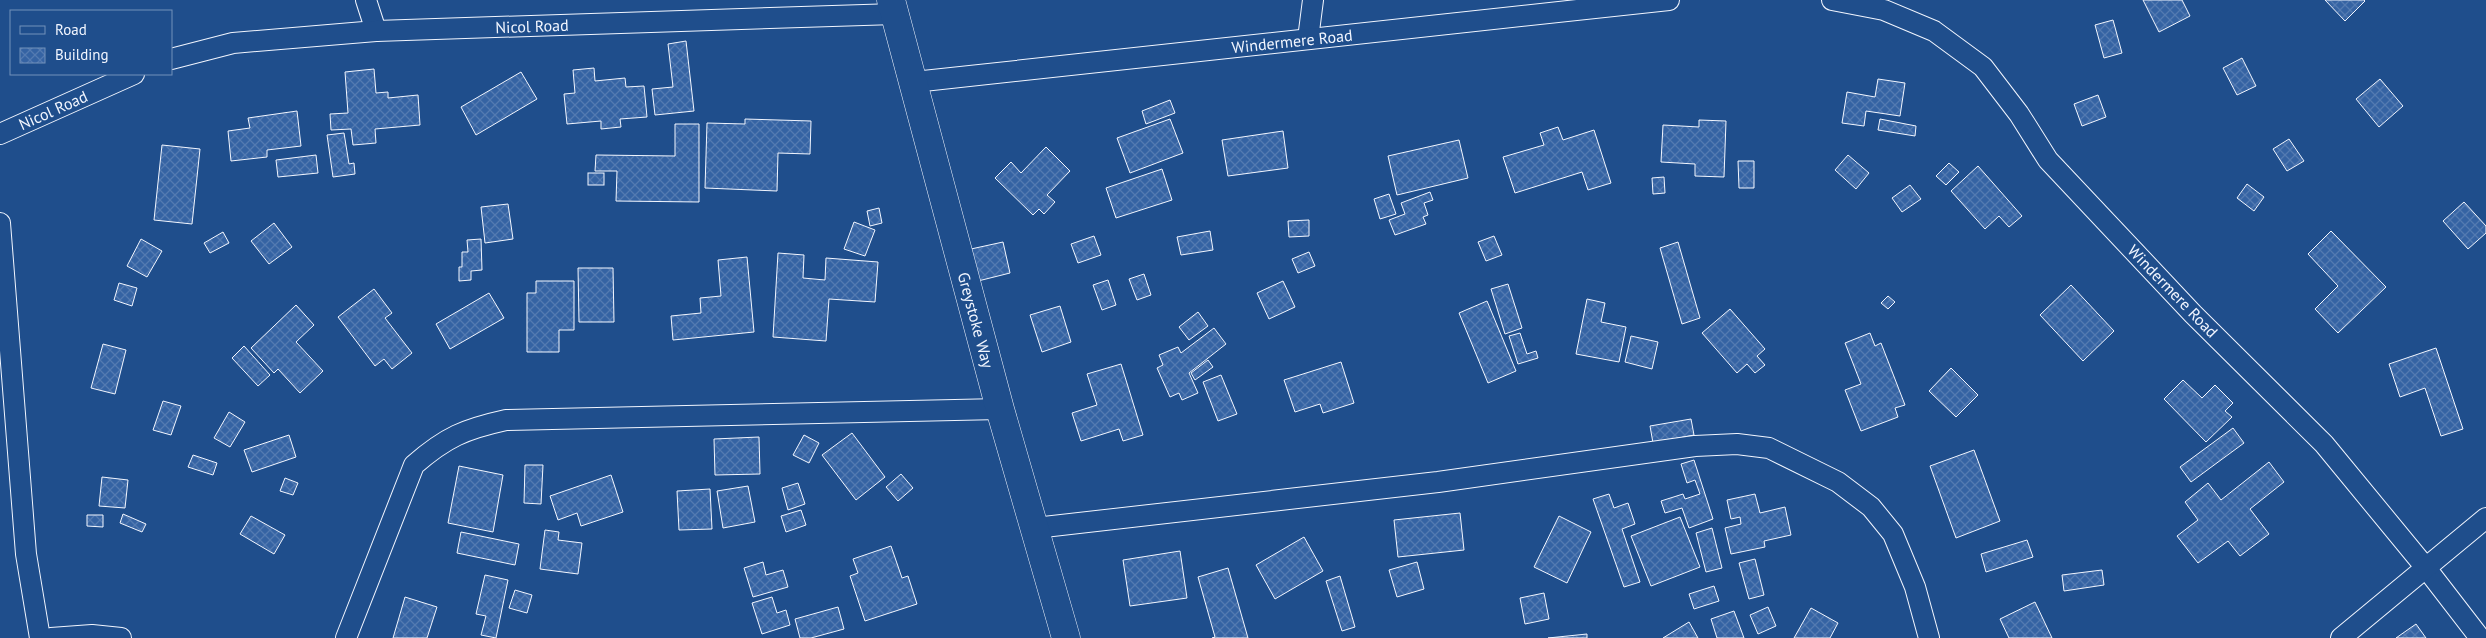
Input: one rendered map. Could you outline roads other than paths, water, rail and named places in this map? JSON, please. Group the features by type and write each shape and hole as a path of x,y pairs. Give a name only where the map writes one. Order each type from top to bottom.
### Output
{"street":[{"path":"366,0 376,30"},
{"path":"1308,39 1313,0"},
{"name":"Windermere Road","path":"914,82 1669,0"},
{"name":"Windermere Road","path":"1832,0 1884,10 1934,31 1984,67 2019,114 2048,160 2193,314 2324,444 2426,568 2480,638"},
{"name":"Nicol Road","path":"172,59 233,43 376,30 893,7"},
{"name":"Greystoke Way","path":"893,7 1000,409 1066,638"},
{"name":"Nicol Road","path":"0,134 132,75"},
{"path":"0,222 26,554 40,638"},
{"path":"346,638 414,465 433,448 469,428 506,420 1000,409"},
{"path":"1035,528 1438,482 1695,446 1745,445 1769,448 1817,470 1871,507 1893,534 1916,587 1929,638"},
{"path":"2341,638 2486,518"},
{"path":"51,638 92,635 121,638"}]}
